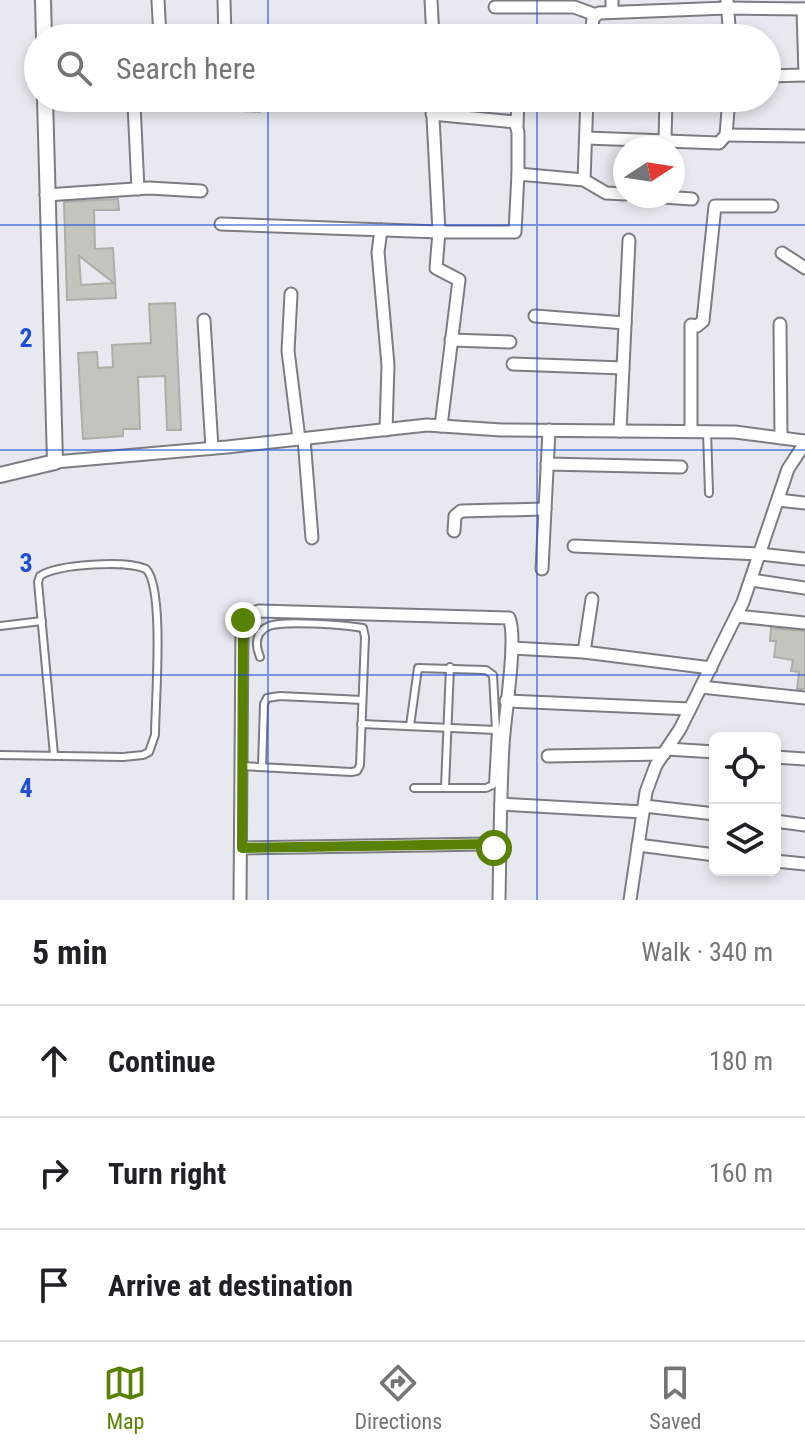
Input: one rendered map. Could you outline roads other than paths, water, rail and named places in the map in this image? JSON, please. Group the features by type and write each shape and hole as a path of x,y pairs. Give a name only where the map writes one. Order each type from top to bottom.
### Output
{"street":[{"path":"43,0 44,24"},
{"path":"158,0 159,24"},
{"path":"224,0 225,24"},
{"path":"431,0 432,24"},
{"path":"727,4 729,24"},
{"path":"594,24 596,15 612,6 727,4 804,9 805,75 781,76"},
{"path":"495,7 574,7 596,15"},
{"path":"45,112 55,462"},
{"path":"134,112 138,189"},
{"path":"221,224 515,232 518,112"},
{"path":"584,180 587,112"},
{"path":"665,136 666,112"},
{"path":"685,141 719,143 726,135 728,112"},
{"path":"441,426 459,280 436,268 439,232 432,114 506,120 517,126"},
{"path":"726,135 805,136"},
{"path":"586,138 613,139"},
{"path":"518,174 584,180 606,193 613,193"},
{"path":"46,195 138,189 201,191"},
{"path":"685,199 692,199"},
{"path":"691,431 691,325 697,326 703,321 715,206 772,206"},
{"path":"381,230 378,252 388,365 386,430"},
{"path":"620,431 629,240"},
{"path":"782,253 805,268"},
{"path":"291,294 288,351 302,439 312,538"},
{"path":"535,316 625,323"},
{"path":"204,320 212,448"},
{"path":"780,324 781,438"},
{"path":"451,340 510,342"},
{"path":"513,364 623,368"},
{"path":"0,475 55,462 441,426 735,432 805,442 788,469 736,616 646,792 630,900"},
{"path":"542,569 549,430"},
{"path":"547,464 681,467"},
{"path":"778,500 805,503"},
{"path":"454,531 455,516 461,511 545,509"},
{"path":"574,546 760,554 805,559"},
{"path":"751,580 805,588"},
{"path":"584,652 592,599"},
{"path":"240,900 242,628 247,615 259,611 507,617 511,622 512,648 506,701 499,900"},
{"path":"736,616 805,623"},
{"path":"512,648 584,652 711,668"},
{"path":"701,687 805,698"},
{"path":"506,701 690,709"},
{"path":"548,756 709,752"},
{"path":"781,757 805,759"},
{"path":"501,804 709,814"},
{"path":"781,822 805,825"},
{"path":"242,848 488,844 495,851 493,900"},
{"path":"638,845 709,854"},
{"path":"781,862 805,864"}],"lane":[{"path":"707,431 709,493"},
{"path":"0,755 135,756 149,752 153,745 156,651 154,581 146,569 124,564 47,572 40,576 38,582 54,755"},
{"path":"0,626 42,621"},
{"path":"242,766 357,771 360,765 363,628 306,624 268,626 258,634 256,645 260,657"},
{"path":"410,726 417,669 425,666 450,667 491,672 495,679 496,730 493,785 486,788 414,788"},
{"path":"445,787 450,667"},
{"path":"262,767 264,704 267,698 362,700"},
{"path":"361,724 496,730"}]}
